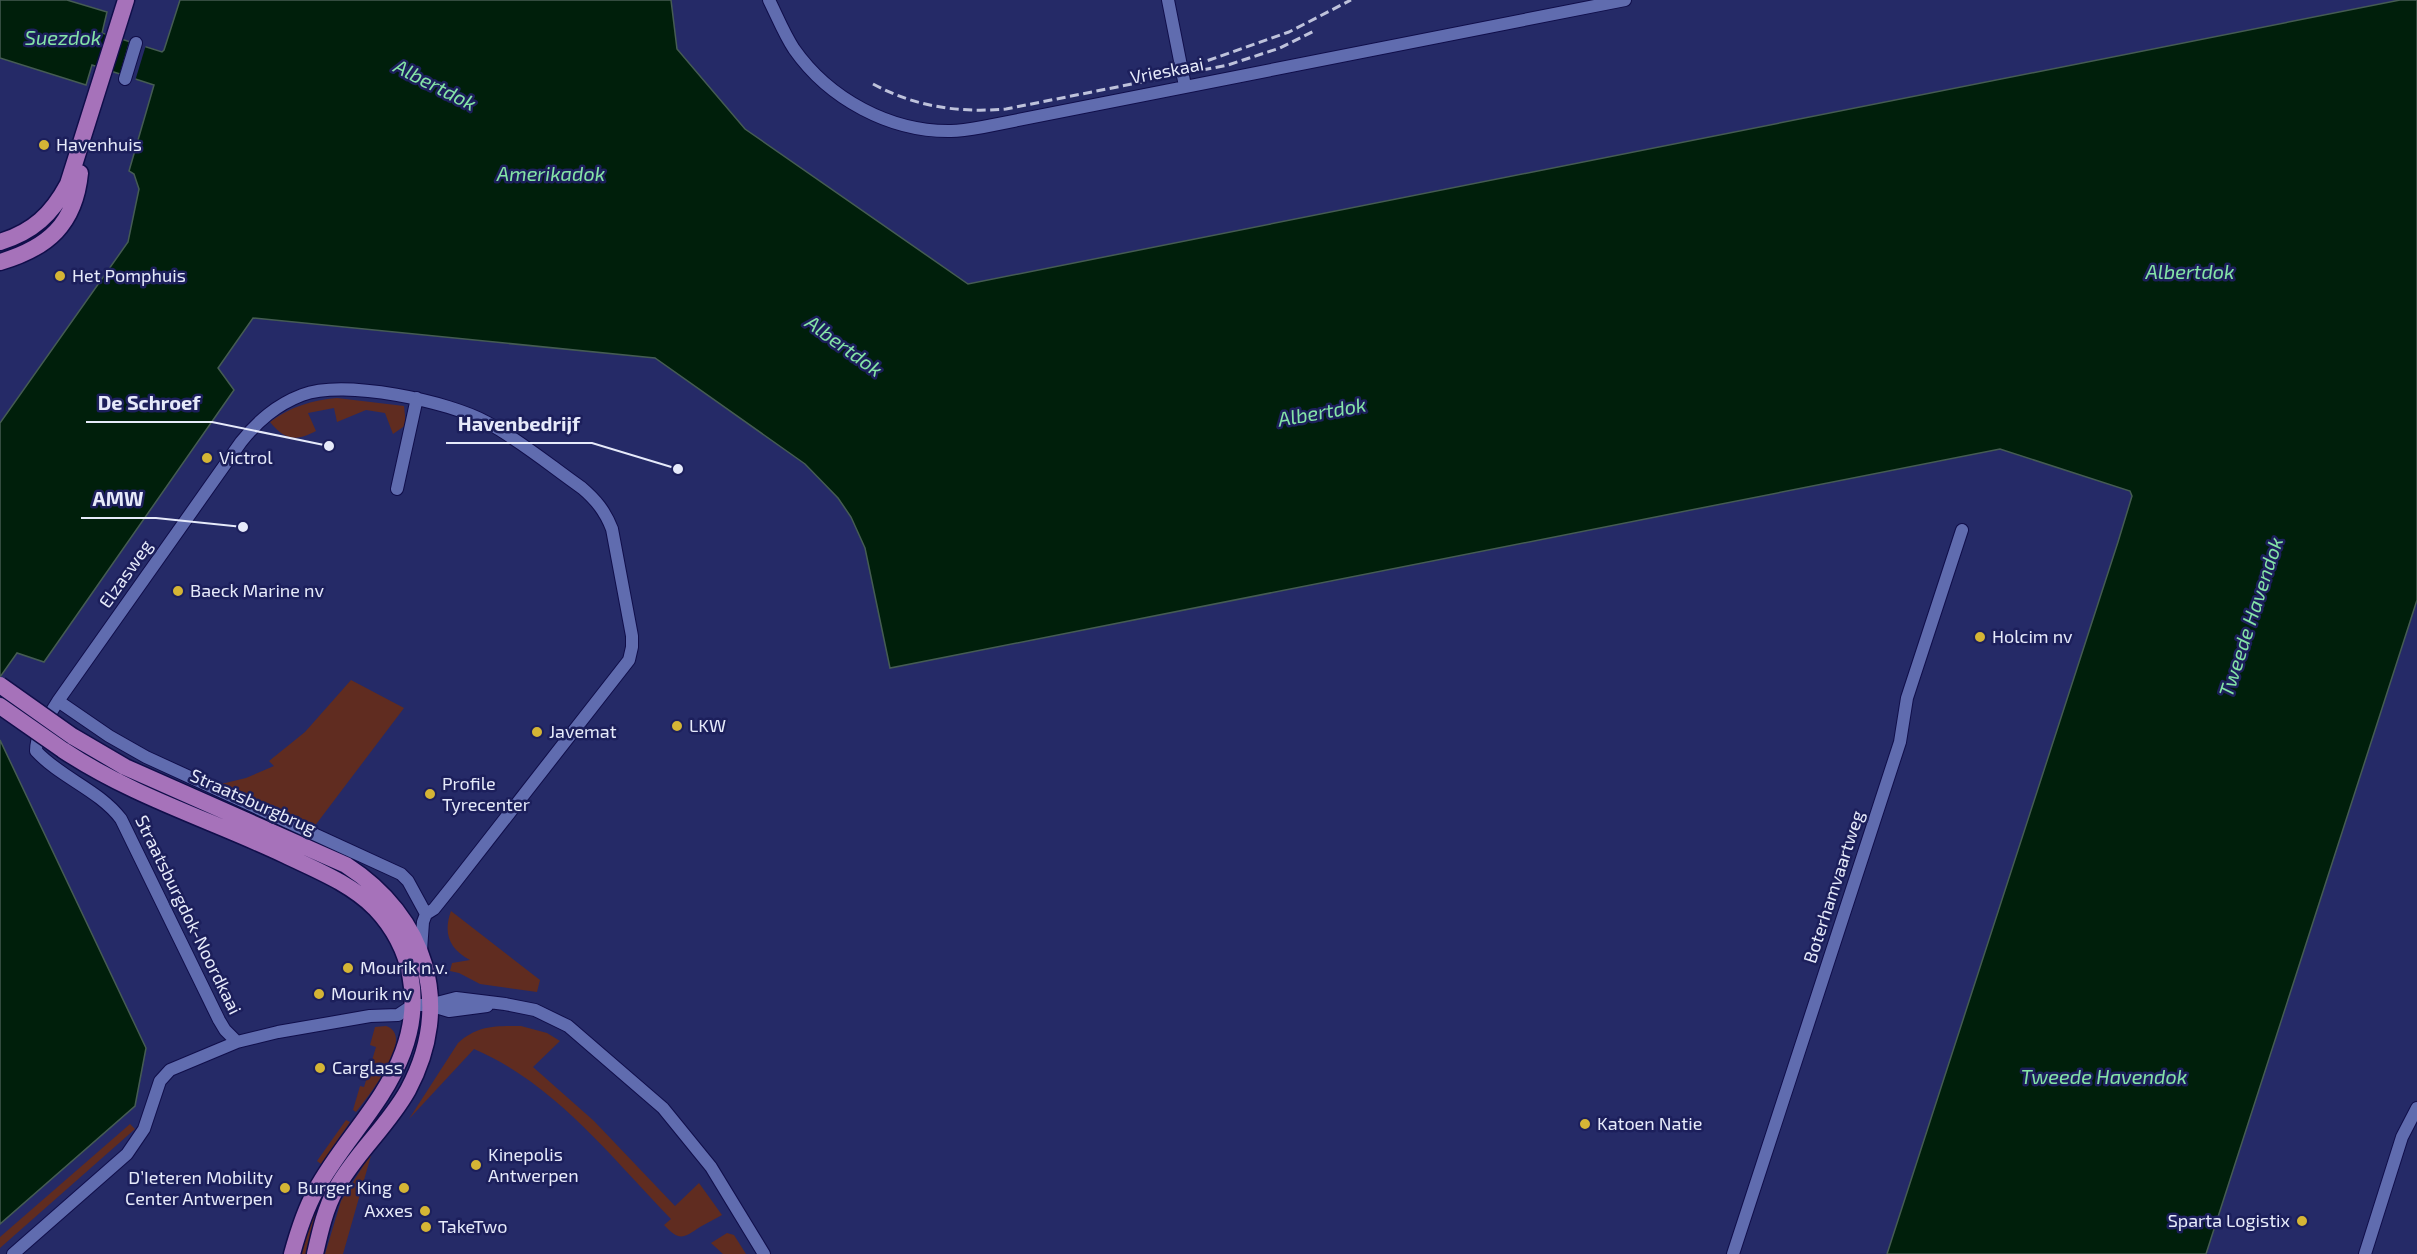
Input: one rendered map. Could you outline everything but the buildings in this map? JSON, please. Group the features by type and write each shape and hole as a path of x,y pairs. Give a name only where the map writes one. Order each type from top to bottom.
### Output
{"main road":[{"path":"2,240 26,233 51,212 68,184 126,0"},
{"path":"0,262 46,243 64,224 71,211 79,178 80,148"},
{"name":"Straatsburgbrug","path":"0,685 105,757 346,865 364,876 401,914 421,950 427,974 421,1005"},
{"name":"Straatsburgbrug","path":"0,706 109,779 262,844 344,884 375,908 392,930 409,968 413,988 421,1005"},
{"path":"292,1254 316,1190 392,1077 421,1005"},
{"path":"315,1254 324,1218 336,1190 396,1109 412,1082 424,1048 421,1005"}],"street":[{"name":"Vrieskaai","path":"769,0 794,48 815,74 839,95 866,111 890,121 921,129 951,131 983,127 1625,0"},
{"path":"1168,0 1185,86"},
{"path":"125,79 136,43"},
{"name":"Elzasweg","path":"58,701 241,442 270,412 291,400 317,391 348,390 417,398 466,412 489,423 582,488 596,500 606,514 612,529 632,636 632,647 629,660 617,678 438,905 426,914"},
{"path":"397,489 417,398"},
{"name":"Boterhamvaartweg","path":"1732,1254 1896,753 1907,698 1962,530"},
{"path":"58,701 129,748 401,874 408,881 426,914 423,922 421,950"},
{"name":"Straatsburgdok-Noordkaai","path":"58,701 36,744 36,752 44,760 105,801 122,819 219,1020 237,1042"},
{"path":"13,1254 127,1154 144,1130 160,1081 170,1070 237,1042 278,1032 359,1018 398,1015 421,1005 449,1011 505,1004 536,1010 568,1026 663,1108 711,1167 764,1254"},
{"path":"2365,1254 2402,1137 2417,1108"}],"shaded area":[{"path":"337,398 404,406 406,425 393,434 385,413 366,410 337,422 334,408 308,413 316,431 297,438 286,436 270,422 302,405"},
{"path":"351,680 404,708 314,827 221,784 246,778 274,766 269,761 305,732"},
{"path":"451,911 540,980 537,992 480,984 450,971 452,963 470,960 457,951 450,940 448,926"},
{"path":"386,1026 394,1032 396,1042 393,1054 387,1068 356,1112 353,1110 360,1086 364,1087 376,1047 370,1045 375,1027"},
{"path":"521,1026 547,1033 560,1041 533,1067 594,1121 675,1206 699,1183 722,1215 685,1236 674,1234 664,1225 671,1219 580,1123 530,1081 474,1049 409,1119 458,1043 465,1037 480,1030 495,1027"},
{"path":"346,1120 350,1122 321,1164 317,1161"},
{"path":"130,1124 135,1129 0,1248 0,1237"},
{"path":"372,1152 343,1254 325,1254 341,1201"},
{"path":"329,1179 334,1182 309,1254 302,1254 306,1228"},
{"path":"727,1233 734,1235 746,1254 723,1254 711,1243"}],"water":[{"path":"0,0 67,0 107,12 102,33 162,52 180,0 671,0 677,49 745,129 968,284 2400,0 2417,0 2417,600 2206,1254 1887,1254 2118,542 2132,496 2130,491 2000,449 890,668 865,548 851,517 838,498 805,464 655,358 253,318 218,368 234,390 44,662 17,653 0,677 0,423 128,242 139,189 134,174 129,171 154,85 92,65 86,85 0,58"},
{"path":"0,740 146,1048 135,1106 0,1224"}],"pier":[{"path":"129,41 146,45 135,81 119,76"}],"railway":[{"path":"1195,65 1289,32 1351,0"},
{"path":"873,84 905,98 938,107 971,110 1006,109 1228,65 1280,48 1316,30"}],"place":[{"name":"Havenhuis","path":"44,145"},
{"name":"Het Pomphuis","path":"60,276"},
{"name":"De Schroef","path":"329,446"},
{"name":"Victrol","path":"207,458"},
{"name":"Havenbedrijf","path":"678,469"},
{"name":"AMW","path":"243,527"},
{"name":"Baeck Marine nv","path":"178,591"},
{"name":"Holcim nv","path":"1980,637"},
{"name":"LKW","path":"677,726"},
{"name":"Javemat","path":"537,732"},
{"name":"Profile Tyrecenter","path":"430,794"},
{"name":"Mourik n.v.","path":"348,968"},
{"name":"Mourik nv","path":"319,994"},
{"name":"Carglass","path":"320,1068"},
{"name":"Katoen Natie","path":"1585,1124"},
{"name":"Kinepolis Antwerpen","path":"476,1165"},
{"name":"D’Ieteren Mobility Center Antwerpen","path":"285,1188"},
{"name":"Burger King","path":"404,1188"},
{"name":"Axxes","path":"425,1211"},
{"name":"Sparta Logistix","path":"2302,1221"},
{"name":"TakeTwo","path":"426,1227"}],"water label":[{"name":"Suezdok","path":"63,38"},
{"name":"Albertdok","path":"435,85"},
{"name":"Amerikadok","path":"551,174"},
{"name":"Albertdok","path":"2190,272"},
{"name":"Albertdok","path":"844,346"},
{"name":"Albertdok","path":"1322,412"},
{"name":"Tweede Havendok","path":"2251,617"},
{"name":"Tweede Havendok","path":"2104,1077"}]}
